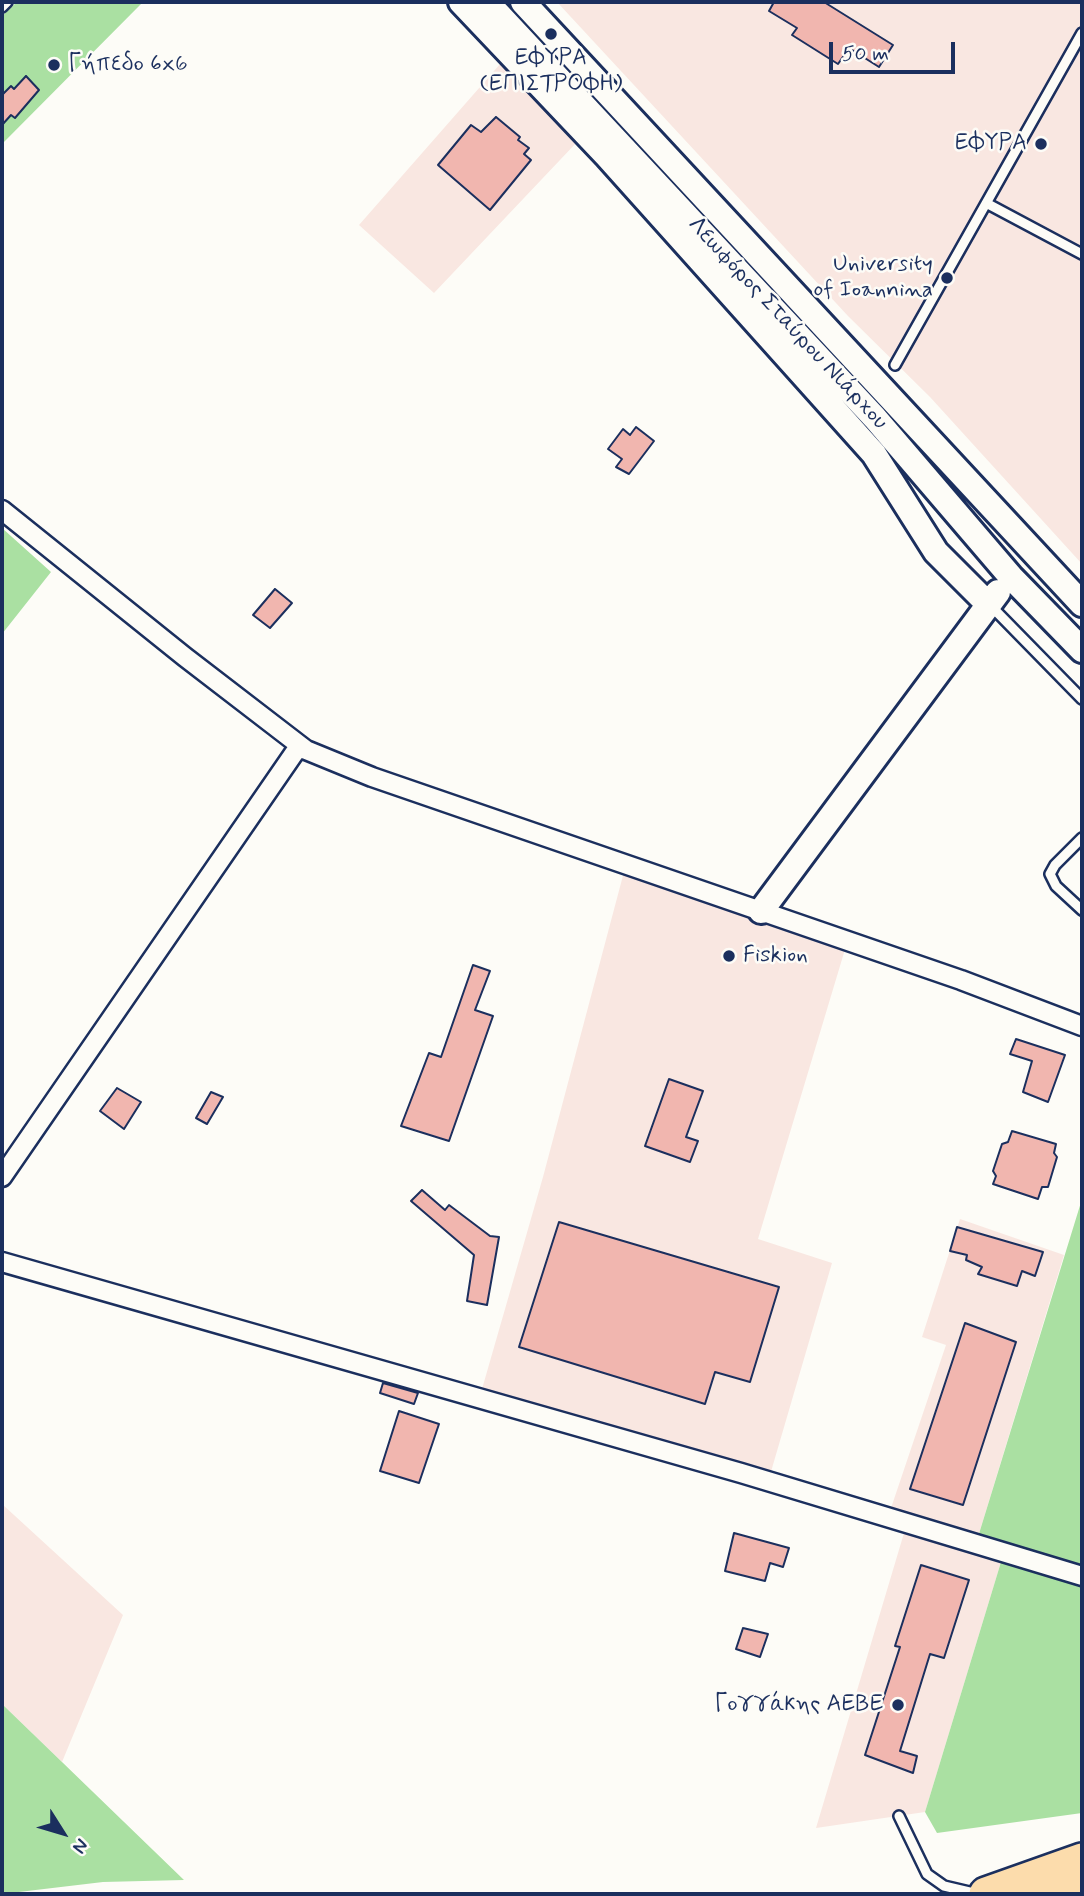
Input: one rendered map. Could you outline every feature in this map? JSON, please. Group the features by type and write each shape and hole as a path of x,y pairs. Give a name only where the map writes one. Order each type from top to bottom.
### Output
{"highway":[{"path":"986,1894 1082,1860"},
{"path":"1055,1894 1082,1884"}],"main road":[{"path":"461,2 607,156 874,453 936,552 988,604"},
{"name":"Λεωφόρος Σταύρου Νιάρχου","path":"487,2 875,418 1011,577 1082,650"},
{"name":"Λεωφόρος Σταύρου Νιάρχου","path":"523,2 1082,604"},
{"path":"761,911 988,604 1011,577"}],"street":[{"path":"2,510 299,746 372,776 961,980 1082,1026"},
{"path":"2,1177 299,746"},
{"path":"2,1262 741,1473 1082,1576"}],"lane":[{"path":"2,7 7,2"},
{"path":"895,365 1081,36"},
{"path":"988,204 1082,254"},
{"path":"988,604 1082,699"},
{"path":"1082,838 1055,865 1050,874 1056,886 1082,909"},
{"path":"899,1816 927,1874 944,1886 978,1894"}],"shaded area":[{"name":"University of Ioannina","path":"557,2 1082,2 1082,564 930,397 848,316"},
{"path":"501,63 578,141 434,293 359,225"},
{"path":"625,868 846,946 758,1239 832,1263 770,1475 482,1389 543,1177"},
{"path":"960,1219 1064,1255 978,1537 890,1511 946,1345 922,1337"},
{"path":"2,1504 123,1615 62,1762 2,1704"},
{"path":"904,1533 1001,1562 925,1812 816,1828"}],"green space":[{"name":"Γήπεδο 6x6","path":"17,2 143,2 2,144 2,16"},
{"path":"2,528 51,572 2,634"},
{"path":"1082,1199 1082,1567 978,1537"},
{"path":"1001,1562 1082,1586 1082,1813 937,1833 925,1812"},
{"path":"2,1704 184,1880 103,1882 2,1894"}],"building":[{"path":"774,2 824,2 893,45 879,67 849,48 838,64 792,35 797,28 769,11"},
{"path":"26,76 39,90 15,118 11,115 2,125 2,95 11,86 14,89"},
{"path":"496,117 529,148 524,154 531,160 490,210 438,165 471,125 481,132"},
{"path":"636,427 654,441 629,474 616,467 622,459 608,449 623,429 630,435"},
{"path":"275,589 292,603 270,628 253,615"},
{"path":"473,965 490,971 475,1010 493,1016 449,1141 401,1126 429,1053 441,1057"},
{"path":"1016,1039 1065,1055 1048,1102 1023,1092 1032,1061 1010,1054"},
{"path":"669,1079 703,1091 686,1137 698,1141 690,1162 645,1146"},
{"path":"117,1088 141,1102 124,1129 100,1111"},
{"path":"211,1092 223,1097 207,1124 196,1118"},
{"path":"1012,1131 1056,1144 1054,1153 1057,1157 1048,1187 1042,1187 1038,1199 993,1184 996,1176 993,1171 1002,1144 1008,1142"},
{"path":"422,1190 445,1210 449,1205 490,1236 499,1237 487,1305 467,1301 474,1255 411,1201"},
{"path":"559,1222 779,1287 750,1382 715,1372 705,1404 519,1347"},
{"path":"957,1227 1043,1252 1035,1276 1022,1271 1017,1286 978,1274 982,1267 966,1260 967,1255 950,1251"},
{"path":"965,1323 1016,1342 963,1505 910,1489"},
{"path":"383,1383 418,1393 414,1404 380,1393"},
{"path":"399,1411 439,1424 419,1483 380,1471"},
{"path":"734,1533 789,1548 783,1567 770,1563 765,1581 725,1571"},
{"name":"Γογγάκης ΑΕΒΕ","path":"921,1565 969,1580 944,1658 930,1654 900,1751 917,1756 913,1773 865,1755 900,1647 895,1646"},
{"path":"743,1628 768,1634 760,1657 736,1649"}],"place":[{"name":"ΕΦΥΡΑ (ΕΠΙΣΤΡΟΦΗ)","path":"551,34"},
{"name":"Γήπεδο 6x6","path":"54,65"},
{"name":"ΕΦΥΡΑ","path":"1041,144"},
{"name":"University of Ioannina","path":"947,278"},
{"name":"Fiskion","path":"729,956"},
{"name":"Γογγάκης ΑΕΒΕ","path":"898,1705"}]}
